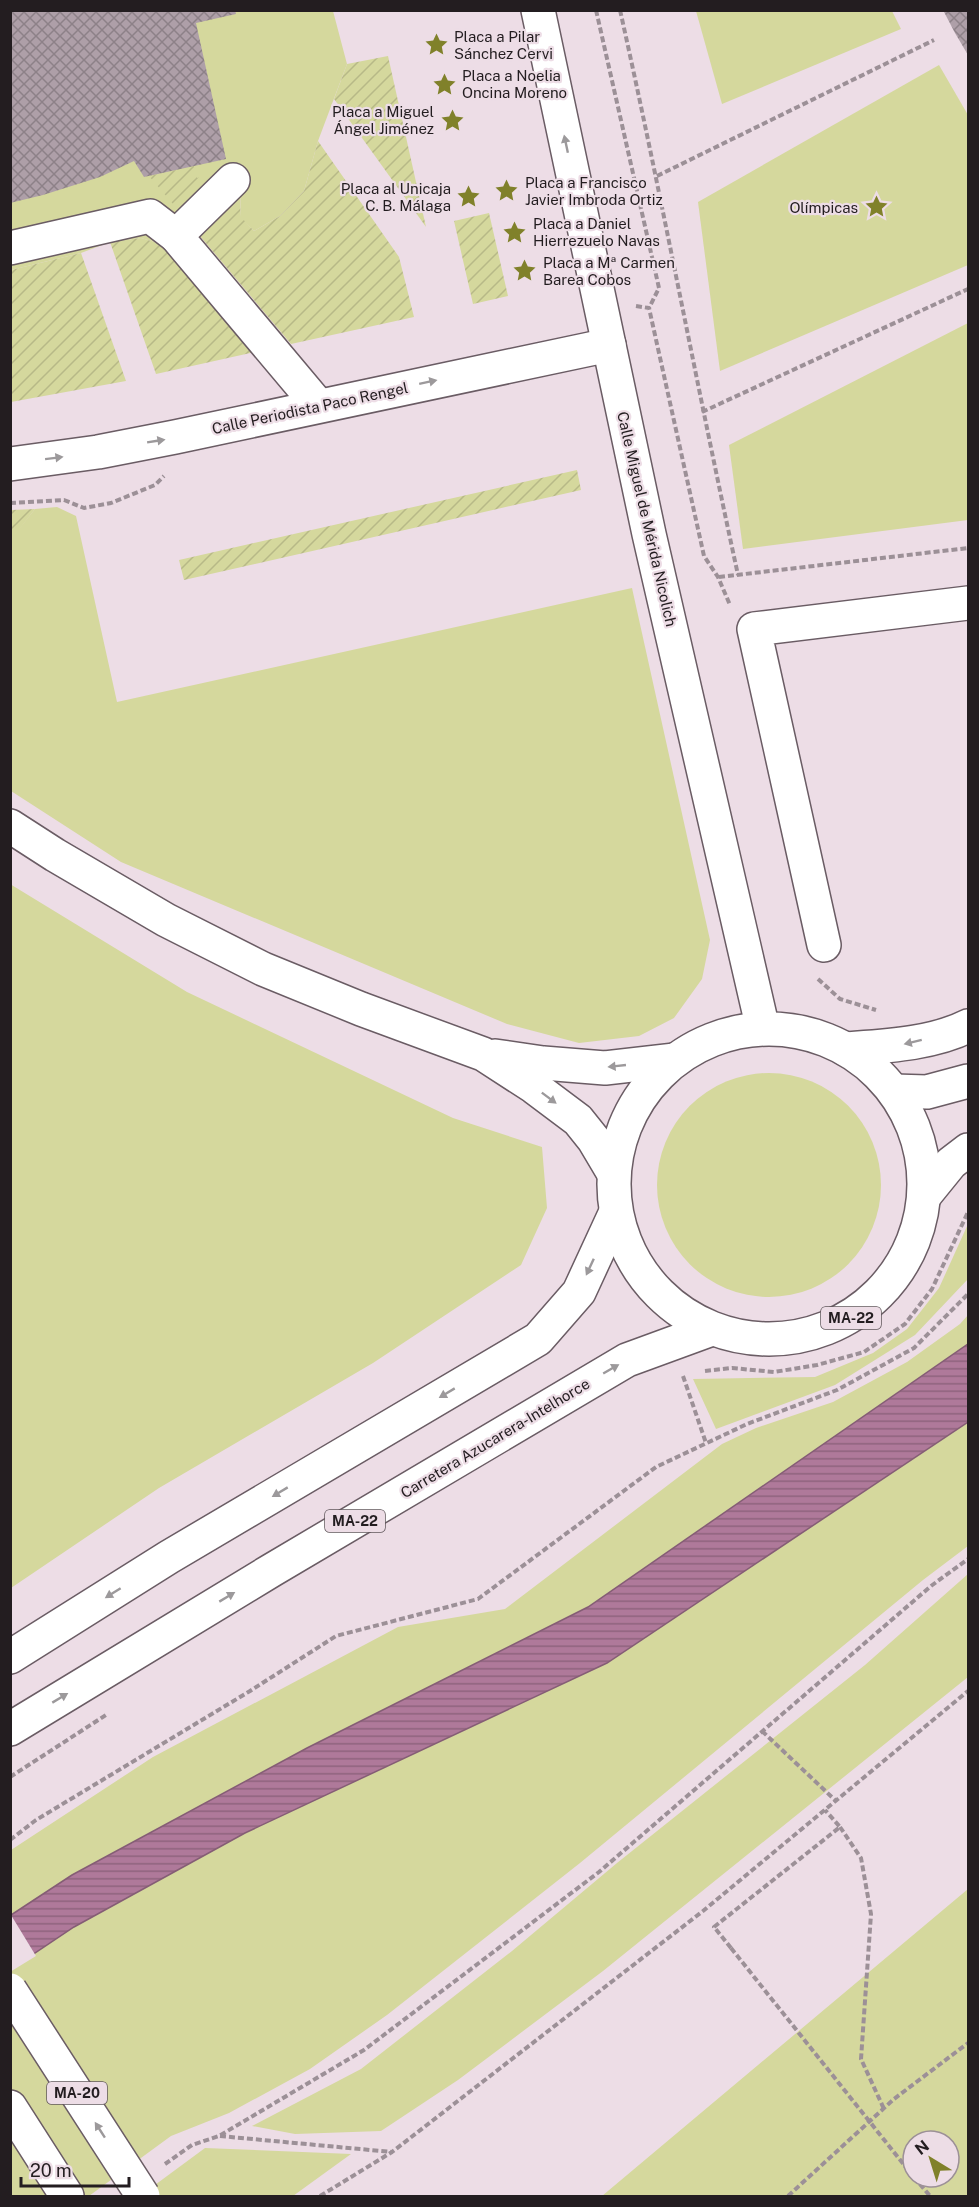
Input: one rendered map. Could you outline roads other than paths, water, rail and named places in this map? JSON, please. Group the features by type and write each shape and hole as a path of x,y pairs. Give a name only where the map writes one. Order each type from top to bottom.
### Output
{"main road":[{"name":"Calle Miguel de Mérida Nicolich","path":"538,10 649,534 762,1025"},
{"path":"176,236 234,180"},
{"path":"10,248 150,216 176,236 318,405"},
{"name":"Calle Periodista Paco Rengel","path":"10,464 98,452 175,438 318,405 609,345"},
{"path":"819,960 773,710 754,629 969,603"},
{"path":"10,826 166,920 263,969 361,1009 483,1054 543,1064 605,1068 675,1060"},
{"name":"MA-22","path":"925,1195 919,1140 894,1091 846,1049 825,1039 762,1025 718,1035 675,1060 633,1109 613,1172 615,1214 633,1262 665,1302 709,1330 781,1341 851,1318 903,1265 925,1195 951,1163 969,1150"},
{"path":"846,1049 902,1045 958,1031 969,1026"},
{"path":"483,1054 534,1087 578,1120 613,1172"},
{"path":"894,1091 927,1092 969,1081"},
{"name":"MA-22","path":"10,1657 169,1557 538,1339 579,1292 615,1214"},
{"name":"Carretera Azucarera-Intelhorce","path":"10,1729 617,1365 709,1330"},
{"name":"MA-20","path":"10,1990 149,2183"},
{"path":"10,2108 67,2196"}],"place":[{"name":"Placa a Pilar Sánchez Cervi","path":"436,45"},
{"name":"Placa a Noelia Oncina Moreno","path":"444,84"},
{"name":"Placa a Miguel Ángel Jiménez","path":"452,120"},
{"name":"Placa a Francisco Javier Imbroda Ortiz","path":"507,191"},
{"name":"Placa al Unicaja C. B. Málaga","path":"469,197"},
{"name":"Olímpicas","path":"876,207"},
{"name":"Placa a Daniel Hierrezuelo Navas","path":"515,232"},
{"name":"Placa a Mª Carmen Barea Cobos","path":"525,271"}]}
